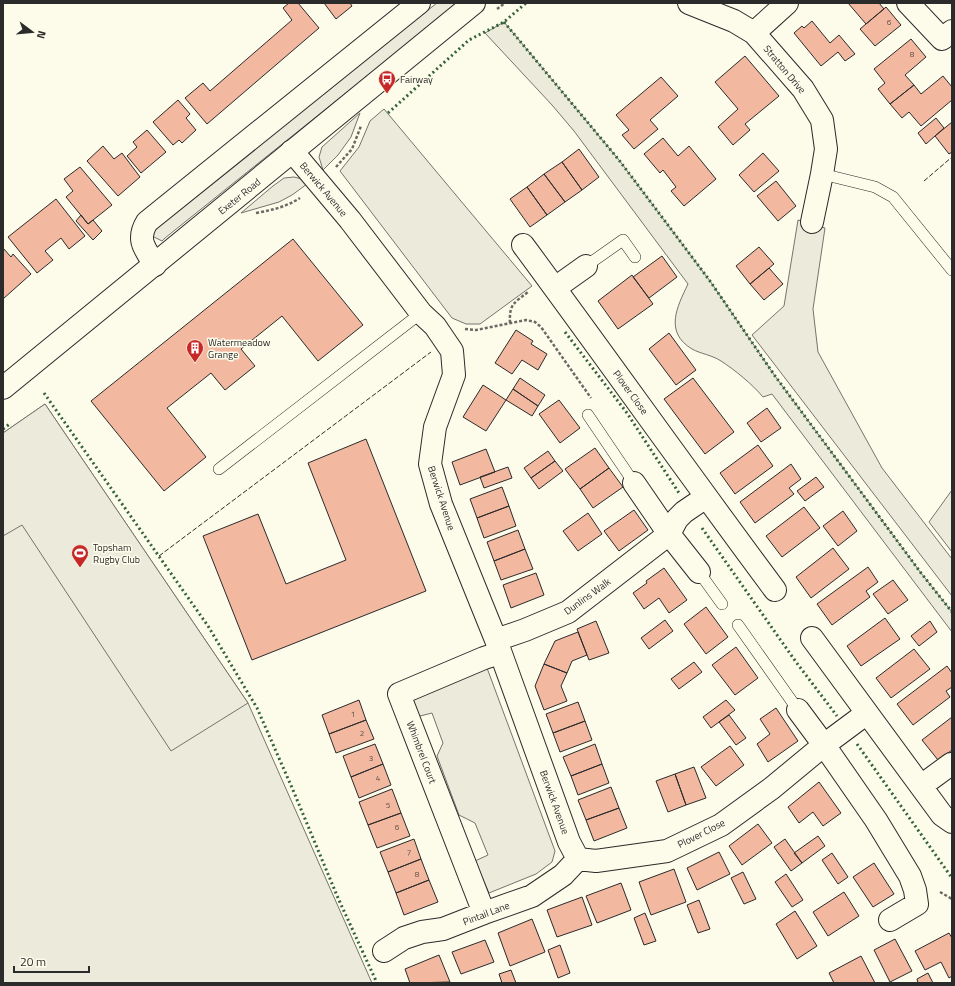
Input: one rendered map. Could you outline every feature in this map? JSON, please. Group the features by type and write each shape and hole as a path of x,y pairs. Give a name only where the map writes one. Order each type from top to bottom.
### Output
{"street":[{"path":"155,265 143,246 143,228 146,222 419,3"},
{"name":"Stratton Drive","path":"689,3 734,21 754,32 803,89 822,120 826,149 812,222"},
{"path":"754,32 787,3"},
{"path":"908,3 949,41"},
{"name":"Exeter Road","path":"3,388 155,265 292,151 343,111 484,8"},
{"name":"Berwick Avenue","path":"292,151 350,220 421,313 435,326 452,351 454,375 435,427 430,464 441,504 498,647 569,842 578,859"},
{"name":"Plover Close","path":"523,245 775,590"},
{"path":"551,283 586,266"},
{"path":"634,483 669,534 698,572"},
{"path":"669,534 677,519 684,512 706,497"},
{"name":"Dunlins Walk","path":"498,647 525,630 568,612 669,534"},
{"path":"812,638 942,814 952,822"},
{"name":"Whimbrel Court","path":"484,913 399,694 484,658 498,647"},
{"path":"798,710 876,820 910,876 915,890 917,904 890,920"},
{"name":"Plover Close","path":"578,859 596,861 667,851 721,825 772,788 824,745 867,714"},
{"path":"922,786 951,764"},
{"name":"Pintail Lane","path":"384,951 404,938 422,932 443,929 532,896 563,875 578,859"}],"lane":[{"path":"822,174 875,187 893,196 952,270"},
{"path":"586,266 623,240 635,257"},
{"path":"219,469 421,313"},
{"path":"588,415 634,483"},
{"path":"698,572 722,604"},
{"path":"738,625 798,710"}],"path":[{"path":"484,8 505,3"},
{"path":"251,214 276,209 293,202 332,172 352,149 364,120"},
{"path":"510,324 509,314 512,304 551,283"}],"shaded area":[{"path":"437,3 458,3 162,241 152,236 154,229 262,141"},
{"path":"504,22 619,160 710,281 775,376 921,573 952,612 952,632 772,394 763,397 749,382 718,359 692,349 683,342 678,335 675,319 680,301 688,284 574,131 485,33"},
{"path":"384,109 532,286 480,324 466,324 452,318 340,171 359,147 370,121"},
{"path":"360,113 351,137 338,155 323,170 319,157 322,147"},
{"path":"294,177 302,179 307,184 279,202 241,213 284,178"},
{"path":"798,220 825,228 813,309 818,352 882,468 952,559 952,596 752,335 784,306"},
{"name":"Topsham Rugby Club","path":"45,404 248,703 372,983 3,983 3,433"},
{"path":"45,404 248,703 171,751 22,525 3,536 3,433"},
{"path":"952,490 952,552 929,522"},
{"path":"487,668 555,851 552,862 536,874 489,893 475,861 488,855 475,823 459,815 437,756 443,743 432,713 416,717 409,700"}],"building":[{"path":"289,3 298,3 319,28 207,124 185,98 203,83 210,91 292,20 283,8"},
{"path":"324,3 350,3 352,6 336,19"},
{"path":"848,3 879,3 884,9 866,24"},
{"path":"886,7 901,25 875,46 860,29"},
{"path":"812,21 830,43 839,35 855,54 845,61 838,52 821,66 794,33 802,26 804,28"},
{"path":"911,39 926,57 905,75 914,85 890,104 878,89 885,83 874,69"},
{"path":"745,56 779,96 745,124 750,130 733,145 718,127 738,109 715,82"},
{"path":"943,76 952,87 952,100 921,126 909,112 902,118 890,104 914,85 921,94"},
{"path":"661,77 678,96 650,120 658,129 634,149 622,135 629,130 616,115"},
{"path":"178,100 190,114 186,118 196,130 182,143 179,140 173,145 153,122"},
{"path":"936,118 944,128 926,144 918,133"},
{"path":"952,122 952,152 949,154 935,136"},
{"path":"147,130 166,152 141,173 127,156 137,147 133,142"},
{"path":"663,138 678,156 689,146 716,179 684,206 671,191 676,187 663,170 660,173 644,154"},
{"path":"103,146 114,159 122,153 140,177 118,196 87,161"},
{"path":"579,149 599,177 582,190 562,162"},
{"path":"763,153 779,171 754,192 739,175"},
{"path":"562,162 582,190 565,202 544,174"},
{"path":"80,167 112,205 88,224 66,197 73,191 64,179"},
{"path":"544,174 565,202 547,215 527,187"},
{"path":"776,181 796,206 778,221 757,196"},
{"path":"527,187 547,215 530,227 510,199"},
{"path":"56,199 85,236 69,249 61,238 45,251 53,260 37,273 8,237"},
{"path":"81,215 88,224 93,220 102,231 93,240 76,221"},
{"name":"Watermeadow Grange","path":"293,239 363,325 318,361 282,316 241,349 255,366 225,390 211,373 167,408 206,457 164,491 91,401"},
{"path":"759,247 774,264 750,284 736,266"},
{"path":"3,248 11,257 13,254 31,274 3,299"},
{"path":"662,256 677,277 649,298 633,277"},
{"path":"769,268 783,284 764,300 750,284"},
{"path":"632,275 653,304 618,329 598,301"},
{"path":"516,330 533,341 531,344 547,354 538,370 522,360 512,374 495,363"},
{"path":"669,333 696,370 676,385 649,349"},
{"path":"520,378 545,395 538,406 513,389"},
{"path":"693,378 734,432 705,454 664,399"},
{"path":"483,385 506,400 486,431 463,417"},
{"path":"513,389 538,406 532,416 506,400"},
{"path":"559,400 580,428 560,443 539,414"},
{"path":"767,408 781,428 761,442 747,423"},
{"path":"366,439 426,591 252,660 203,536 258,514 286,584 346,560 308,463"},
{"path":"758,445 773,466 735,494 720,473"},
{"path":"595,448 609,468 580,489 565,469"},
{"path":"486,449 495,472 460,485 452,462"},
{"path":"548,451 555,461 531,478 524,468"},
{"path":"555,461 563,471 539,489 531,478"},
{"path":"791,464 801,479 789,488 794,494 755,523 740,502"},
{"path":"508,467 512,478 484,488 480,477"},
{"path":"609,468 623,487 593,508 580,489"},
{"path":"816,477 824,487 805,501 797,491"},
{"path":"502,487 509,506 477,518 470,499"},
{"path":"509,506 516,526 484,538 477,518"},
{"path":"804,507 820,528 782,557 766,536"},
{"path":"634,510 648,530 619,551 604,531"},
{"path":"843,511 857,531 838,546 823,526"},
{"path":"588,513 602,534 578,551 563,531"},
{"path":"518,530 525,549 494,561 487,542"},
{"path":"833,548 849,569 811,598 796,577"},
{"path":"525,549 533,569 501,580 494,561"},
{"path":"868,567 878,582 866,591 870,597 832,625 817,604"},
{"path":"664,568 687,600 669,613 659,598 644,609 633,593"},
{"path":"536,573 544,595 511,608 503,585"},
{"path":"893,580 908,600 888,614 873,594"},
{"path":"706,607 728,637 706,654 684,624"},
{"path":"885,618 900,639 861,666 847,646"},
{"path":"665,620 673,631 649,649 641,638"},
{"path":"596,621 609,653 589,660 577,629"},
{"path":"930,621 937,632 919,646 911,636"},
{"path":"578,632 587,655 572,661 567,673 544,664 555,641"},
{"path":"736,647 758,678 735,695 712,665"},
{"path":"914,649 930,669 891,698 876,678"},
{"path":"694,662 702,672 679,689 671,679"},
{"path":"544,664 567,673 561,686 567,701 544,710 535,686"},
{"path":"947,666 952,673 952,687 946,691 950,697 913,725 897,704"},
{"path":"359,700 366,720 329,734 322,715"},
{"path":"726,700 735,710 711,728 703,717"},
{"path":"578,702 585,721 553,733 546,714"},
{"path":"776,708 798,741 768,762 757,744 770,734 760,719"},
{"path":"729,715 746,738 736,745 719,722"},
{"path":"952,717 952,750 938,760 922,740"},
{"path":"366,720 374,739 336,753 329,734"},
{"path":"585,721 592,740 560,752 553,733"},
{"path":"375,744 383,764 351,777 343,756"},
{"path":"595,744 602,764 571,776 563,757"},
{"path":"730,746 744,765 716,786 701,767"},
{"path":"383,764 391,785 359,798 351,777"},
{"path":"602,764 609,783 578,795 571,776"},
{"path":"694,767 706,798 686,805 675,774"},
{"path":"675,774 686,805 668,812 656,781"},
{"path":"819,782 841,813 823,826 813,812 799,823 788,807"},
{"path":"611,787 619,808 586,820 578,800"},
{"path":"392,789 401,813 368,825 359,802"},
{"path":"619,808 627,828 594,841 586,820"},
{"path":"401,813 410,836 377,848 368,825"},
{"path":"758,824 772,843 742,865 729,846"},
{"path":"818,836 825,846 802,863 794,853"},
{"path":"414,839 421,859 388,872 380,852"},
{"path":"785,839 802,863 791,871 774,847"},
{"path":"719,852 730,874 697,890 687,868"},
{"path":"832,853 848,877 838,884 822,860"},
{"path":"421,859 429,880 396,893 388,872"},
{"path":"874,863 894,894 873,907 853,877"},
{"path":"674,869 686,902 651,915 639,882"},
{"path":"743,872 756,899 744,904 731,878"},
{"path":"786,874 803,900 792,907 775,882"},
{"path":"429,880 438,902 404,915 396,893"},
{"path":"621,883 631,910 597,923 586,896"},
{"path":"844,892 859,916 828,936 813,912"},
{"path":"582,897 592,925 557,937 547,910"},
{"path":"699,900 710,929 698,933 687,905"},
{"path":"795,911 817,946 797,959 776,924"},
{"path":"645,913 656,941 644,945 634,918"},
{"path":"532,919 545,952 510,966 498,933"},
{"path":"949,933 952,938 952,976 949,978 941,962 925,970 915,951"},
{"path":"895,939 912,971 890,982 874,950"},
{"path":"485,940 494,962 461,974 452,952"},
{"path":"560,945 570,973 558,978 548,950"},
{"path":"439,955 450,982 410,983 405,969"},
{"path":"861,956 875,983 834,983 829,973"},
{"path":"511,970 516,983 502,983 499,974"},
{"path":"928,973 933,983 918,983 917,979"}],"hedge":[{"path":"388,113 469,40 504,22 526,3"},
{"path":"504,22 619,160 710,281 775,376 921,573 952,612"},
{"path":"565,332 627,413 679,493"},
{"path":"44,393 208,626 257,708 338,898 377,983"},
{"path":"3,429 11,423"},
{"path":"702,528 796,662 837,716"},
{"path":"857,744 952,878"}],"fence":[{"path":"924,181 952,157"},
{"path":"159,556 431,352"}],"place":[{"name":"Fairway","path":"387,94"},
{"name":"Watermeadow Grange","path":"195,363"},
{"name":"Topsham Rugby Club","path":"80,568"}]}
